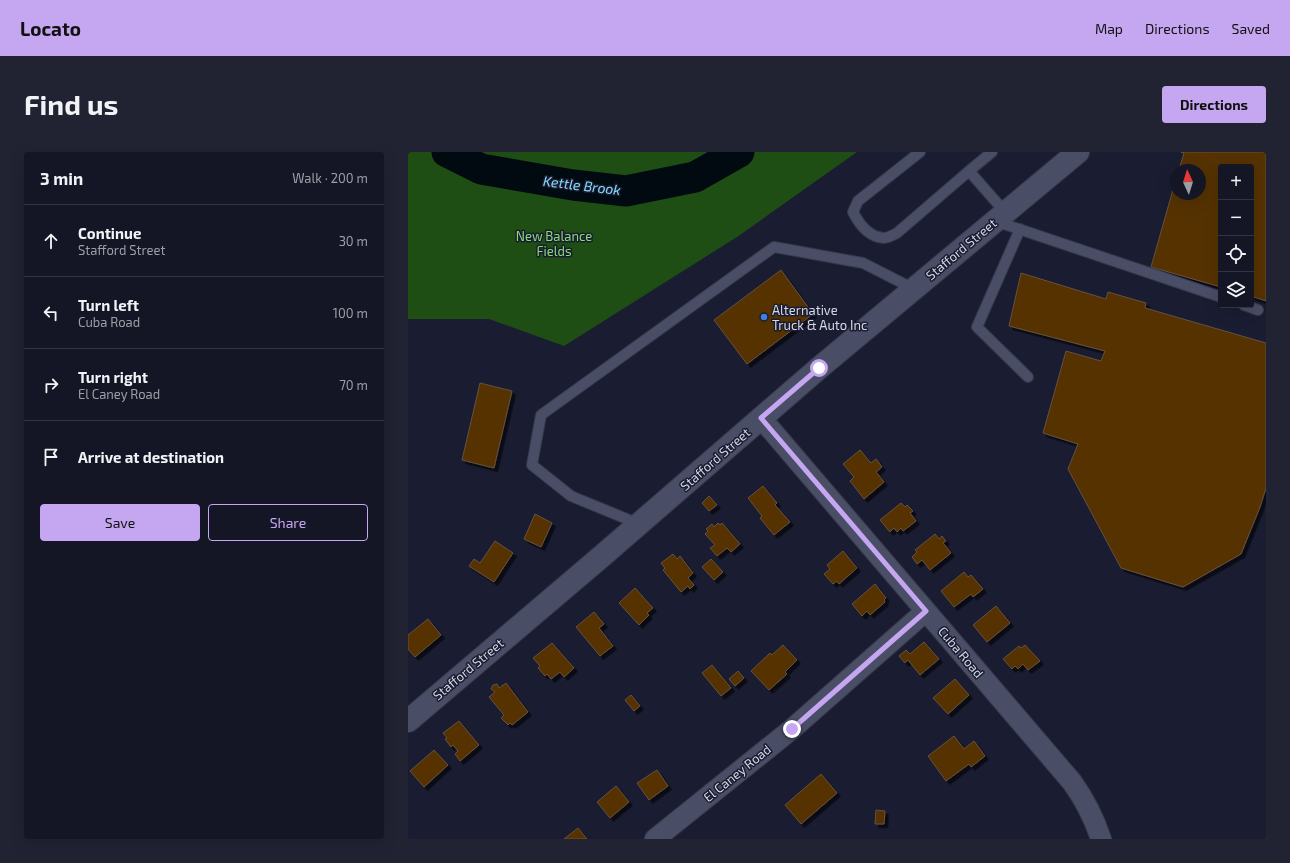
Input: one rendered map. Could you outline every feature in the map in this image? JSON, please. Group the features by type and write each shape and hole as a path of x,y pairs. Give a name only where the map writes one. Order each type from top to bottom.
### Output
{"main road":[{"name":"Stafford Street","path":"408,721 819,368 1078,152"}],"street":[{"name":"Cuba Road","path":"761,418 1072,782 1090,810 1101,839"},
{"name":"El Caney Road","path":"655,839 792,729 926,611"}],"lane":[{"path":"920,152 858,201 853,212 859,224 870,233 885,238 896,233 992,152"},
{"path":"969,171 1000,216 1020,229 1218,296"},
{"path":"1020,229 976,327 1028,377"},
{"path":"639,524 570,496 532,465 541,415 774,247 863,263 914,289"},
{"path":"1252,308 1258,310"}],"green space":[{"name":"New Balance Fields","path":"408,152 857,152 737,237 564,346 489,319 408,319"}],"building":[{"path":"1181,152 1266,152 1266,301 1254,297 1254,164 1218,164 1218,286 1151,267 1170,200 1206,200 1206,164 1181,164 1184,153"},
{"name":"Alternative Truck & Auto Inc","path":"781,270 813,314 747,364 714,320"},
{"path":"1021,273 1106,299 1108,292 1146,303 1145,308 1266,343 1266,488 1241,554 1183,587 1121,568 1068,469 1078,444 1043,433 1066,351 1101,361 1105,351 1009,326"},
{"path":"480,383 512,391 494,468 462,460"},
{"path":"860,450 871,463 876,459 882,467 876,472 884,482 864,499 850,481 854,477 843,464"},
{"path":"763,486 777,503 775,505 790,522 774,535 760,518 762,516 748,498"},
{"path":"709,496 717,505 709,511 702,503"},
{"path":"901,503 905,507 907,505 913,511 910,513 916,521 903,531 901,528 897,532 894,528 890,532 880,520"},
{"path":"535,514 552,523 541,547 524,539"},
{"path":"718,523 720,525 722,523 740,544 731,552 727,548 717,556 710,548 715,545 705,534 708,531 706,529 712,524 714,527"},
{"path":"935,534 939,539 942,536 946,541 943,543 951,553 930,570 922,560 917,564 912,557 917,552 915,550"},
{"path":"495,541 513,553 494,582 469,566 474,559 480,563"},
{"path":"843,551 857,568 839,584 837,581 833,584 824,574 830,569 827,565"},
{"path":"673,554 677,559 680,556 693,573 688,578 694,585 690,589 688,586 681,592 663,570 665,568 661,563"},
{"path":"711,559 723,572 714,580 702,567"},
{"path":"964,572 968,577 971,575 983,589 973,597 971,594 954,607 941,591"},
{"path":"875,584 886,598 884,600 885,602 870,615 867,611 862,616 852,604"},
{"path":"635,588 653,608 647,613 649,615 639,625 619,603"},
{"path":"996,606 1010,623 987,642 973,625"},
{"path":"594,612 604,624 599,628 613,646 600,656 576,627"},
{"path":"428,619 441,635 415,657 408,649 408,635"},
{"path":"924,642 939,659 920,675 908,660 905,663 899,656 906,650 910,654"},
{"path":"552,643 574,668 564,677 560,672 551,679 547,674 545,676 538,668 540,666 533,658"},
{"path":"783,645 797,660 785,672 787,674 769,690 751,671 770,653 772,655"},
{"path":"1025,645 1040,661 1028,670 1023,664 1018,669 1015,666 1012,669 1003,659 1019,646 1021,648"},
{"path":"712,665 731,688 721,696 702,673"},
{"path":"738,671 744,678 735,686 729,679"},
{"path":"955,679 969,695 948,714 933,698"},
{"path":"506,683 528,712 512,725 510,723 508,725 501,718 504,715 489,697 495,692 491,689 493,685 497,684 499,688"},
{"path":"631,695 640,706 634,711 625,700"},
{"path":"459,721 479,745 460,761 455,754 458,751 453,745 451,747 445,739 447,738 443,733"},
{"path":"954,736 964,749 974,741 985,756 971,767 969,764 946,781 928,756"},
{"path":"434,750 448,765 424,787 410,771"},
{"path":"657,770 668,786 649,800 637,783"},
{"path":"821,774 837,793 801,824 785,805"},
{"path":"616,786 629,802 610,818 597,802"},
{"path":"876,810 885,811 884,824 875,824"},
{"path":"578,828 587,839 564,839"}],"waterway":[{"name":"Kettle Brook","path":"447,152 481,169 573,185 626,191 695,177 739,152"}],"place":[{"name":"Alternative Truck & Auto Inc","path":"764,317"}],"route":[{"path":"792,729 926,611 761,418 819,368"}]}
